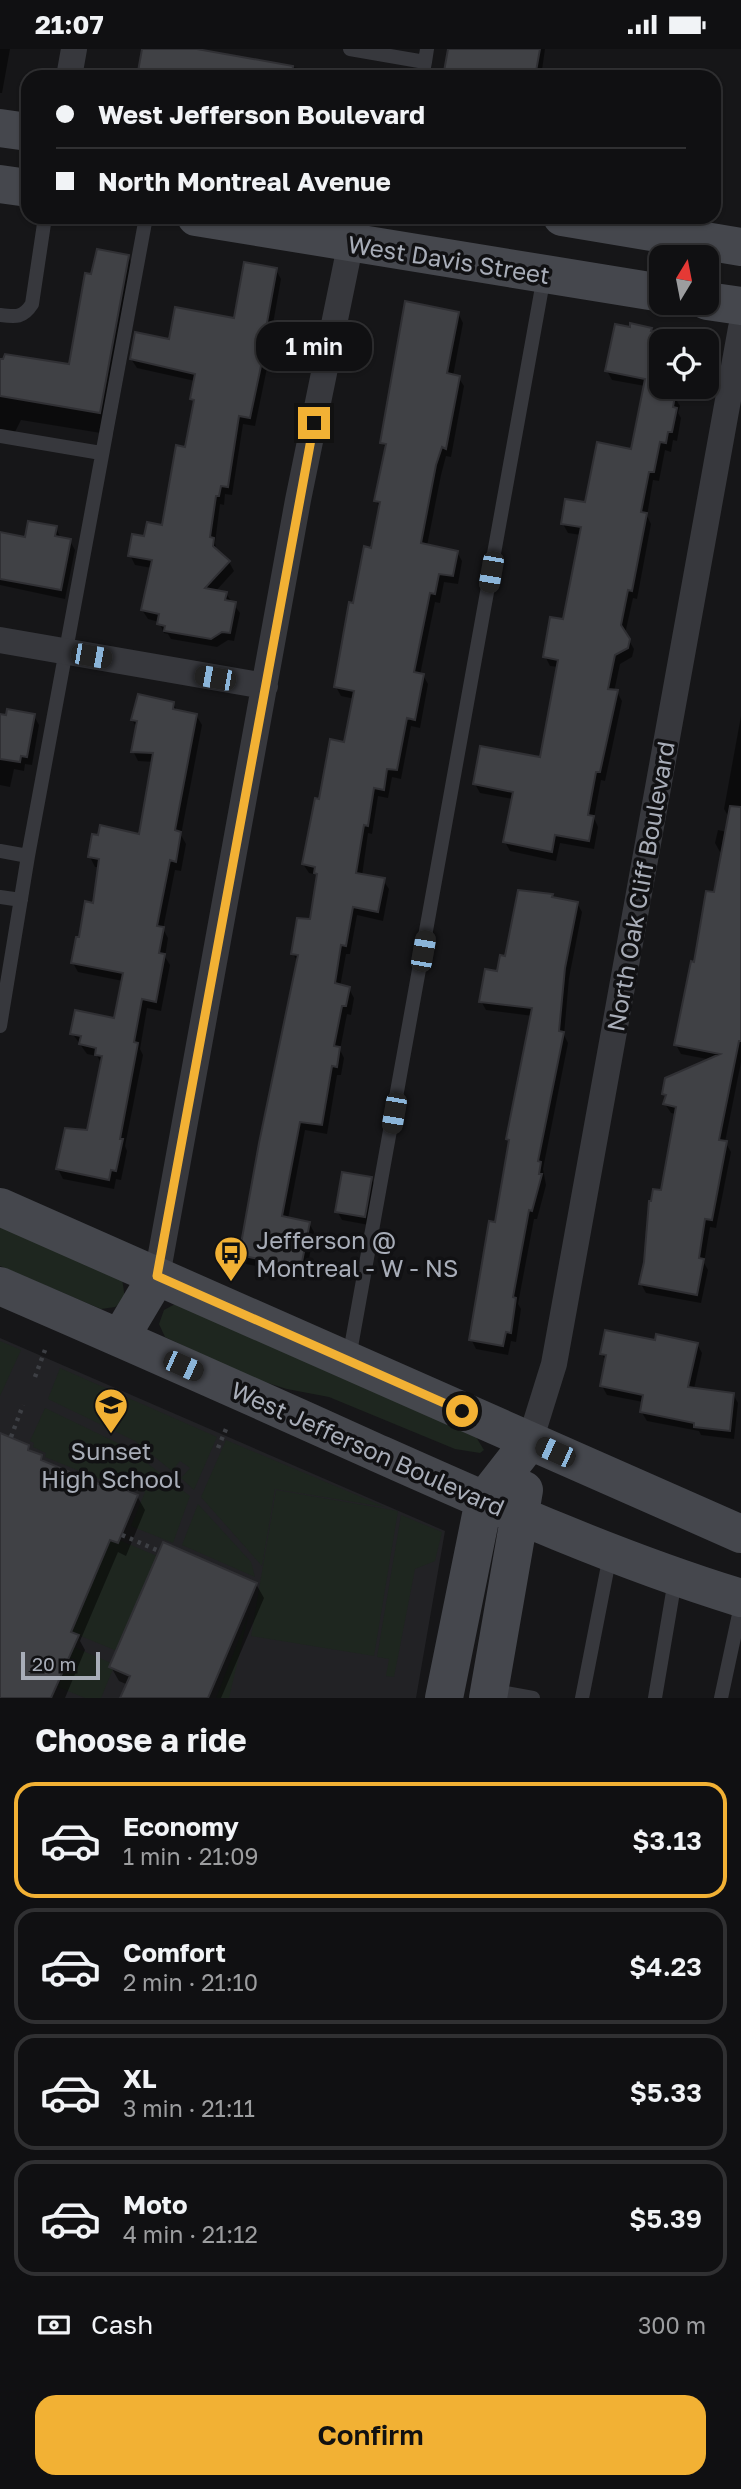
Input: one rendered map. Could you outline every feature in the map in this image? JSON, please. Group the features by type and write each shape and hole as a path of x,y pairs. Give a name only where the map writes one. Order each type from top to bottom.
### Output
{"main road":[{"path":"0,128 21,131"},
{"path":"0,184 21,187"},
{"name":"West Davis Street","path":"281,224 354,230 544,274 649,291"},
{"path":"604,224 741,247"},
{"path":"719,303 741,306"},
{"path":"0,1207 741,1534"},
{"path":"120,1338 157,1276"},
{"name":"West Jefferson Boulevard","path":"0,1286 484,1500 610,1553 676,1578 741,1598"},
{"name":"North Oak Cliff Boulevard","path":"444,1698 484,1500 530,1441"},
{"name":"North Oak Cliff Boulevard","path":"488,1694 521,1515 530,1441"}],"street":[{"path":"70,70 74,49"},
{"path":"157,1276 301,487 354,230"},
{"name":"North Oak Cliff Boulevard","path":"530,1441 554,1364 741,328"},
{"path":"0,641 265,686"}],"lane":[{"path":"350,49 426,55"},
{"path":"0,315 18,317 27,313 32,304 44,224"},
{"path":"0,1026 101,453 145,224"},
{"path":"349,1361 544,274"},
{"path":"0,436 101,453"},
{"path":"0,851 29,856"},
{"path":"0,897 21,900"},
{"path":"582,1698 610,1553"},
{"path":"655,1698 676,1578"},
{"path":"721,1698 741,1605"},
{"path":"488,1694 533,1698"}],"path":[{"path":"35,1377 46,1350"},
{"path":"10,1437 23,1405"},
{"path":"218,1448 226,1429"},
{"path":"122,1535 159,1551"}],"shaded area":[{"path":"0,1226 122,1278 125,1299 115,1307 101,1309 0,1266"},
{"path":"177,1303 473,1432 484,1450 480,1453 455,1449 329,1397 287,1389 252,1378 165,1337 159,1324 164,1310"},
{"name":"Sunset High School","path":"0,1338 445,1531 416,1698 0,1698"},
{"path":"0,1341 21,1350 0,1396"},
{"path":"60,1368 217,1437 194,1490 181,1478 190,1468 180,1461 172,1471 135,1441 48,1399"},
{"path":"45,1408 126,1447 190,1496 173,1543 131,1526 145,1492 104,1476 102,1480 45,1457 46,1453 33,1447 34,1443 30,1441"},
{"path":"226,1440 385,1507 275,1489 262,1566 201,1497"},
{"path":"276,1490 398,1511 374,1656 251,1636"},
{"path":"198,1504 251,1562 255,1577 182,1545"},
{"path":"401,1515 442,1532 435,1561 415,1569 394,1677 386,1676 389,1659 377,1657"},
{"path":"110,1540 118,1543 119,1540 157,1556 117,1651 71,1632"},
{"path":"249,1613 229,1698 216,1698"},
{"path":"74,1647 111,1663 110,1667 113,1669 101,1698 85,1698 58,1687"}],"building":[{"path":"142,49 197,49 293,66 293,70 138,70"},
{"path":"448,49 540,49 536,70 444,70"},
{"path":"97,249 129,255 100,413 0,396 0,359 3,359 5,354 69,364 85,273 91,274"},
{"path":"244,262 277,268 266,328 269,328 250,418 239,416 228,487 221,486 219,496 216,496 210,537 214,538 213,546 230,561 205,588 227,592 225,600 236,602 230,633 222,632 211,639 164,631 165,626 157,624 159,614 141,610 152,560 128,556 132,534 144,536 147,522 162,525 176,445 185,447 194,400 190,399 195,374 130,359 135,332 169,339 175,307 234,318"},
{"path":"405,301 459,312 447,373 460,376 446,449 442,447 436,465 421,543 458,551 453,576 439,574 435,594 430,593 414,672 424,674 415,720 407,718 397,770 387,769 384,790 374,788 368,826 364,825 356,873 385,878 378,912 353,907 346,946 341,945 335,983 350,987 346,1006 342,1006 334,1046 340,1047 337,1067 332,1066 322,1125 300,1122 282,1216 310,1222 300,1272 272,1267 273,1262 239,1255 298,955 291,954 297,918 310,919 317,874 314,873 315,867 302,864 315,798 319,799 330,739 344,742 354,691 334,687 349,602 353,603 364,546 371,548 380,502 374,501 386,444 380,443"},
{"path":"630,323 652,328 649,329 649,399 674,399 673,407 677,408 672,432 668,432 666,443 660,442 654,472 649,472 641,512 647,513 632,591 628,590 621,625 630,639 628,648 615,655 608,689 618,690 600,772 596,772 588,815 594,816 589,841 555,835 552,852 503,842 513,792 473,784 480,746 540,757 558,660 543,657 550,617 563,619 581,527 561,524 565,499 585,502 597,442 631,449 645,379 605,371 615,324 630,327"},
{"path":"28,521 57,526 55,536 71,539 61,590 0,579 0,532 25,537"},
{"path":"138,694 174,702 173,709 197,714 175,830 181,832 176,862 170,860 157,926 164,927 159,953 165,954 156,1002 142,999 134,1042 138,1043 120,1139 123,1139 116,1171 111,1170 109,1180 56,1169 65,1128 87,1130 102,1056 95,1055 96,1048 79,1044 81,1036 70,1034 75,1010 114,1018 123,973 71,963 85,901 93,903 99,859 88,857 92,834 98,835 100,825 139,834 153,753 131,752 137,721 131,720"},
{"path":"7,709 35,714 27,757 21,756 20,762 0,759 0,714 6,715"},
{"path":"730,806 741,807 741,1041 719,1140 727,1141 712,1220 705,1219 699,1258 704,1259 697,1295 639,1284 644,1262 649,1201 653,1189 661,1190 676,1107 663,1104 666,1095 662,1094 665,1078 720,1054 674,1045 691,961 694,962 706,891 714,892"},
{"path":"518,890 553,894 552,897 578,902 565,968 559,1031 564,1032 538,1161 541,1162 539,1174 542,1174 532,1211 529,1210 513,1297 516,1298 511,1333 506,1332 503,1346 469,1340 489,1221 495,1222 509,1140 506,1139 532,1008 479,1002 485,969 497,971 500,955 505,956"},
{"path":"342,1172 372,1177 365,1217 335,1212"},
{"path":"605,1330 655,1340 656,1334 698,1343 688,1387 734,1393 730,1431 694,1427 694,1423 640,1412 643,1395 600,1386 606,1355 600,1354"},
{"path":"0,1433 29,1445 28,1450 42,1455 41,1460 106,1487 107,1482 138,1495 118,1543 110,1540 71,1632 79,1635 51,1698 0,1698"},
{"path":"163,1542 257,1583 208,1698 120,1698 130,1676 109,1667"}],"place":[{"name":"Jefferson @ Montreal - W - NS","path":"231,1283"},
{"name":"Sunset High School","path":"111,1435"}],"route":[{"path":"314,423 157,1276 462,1411"}]}
